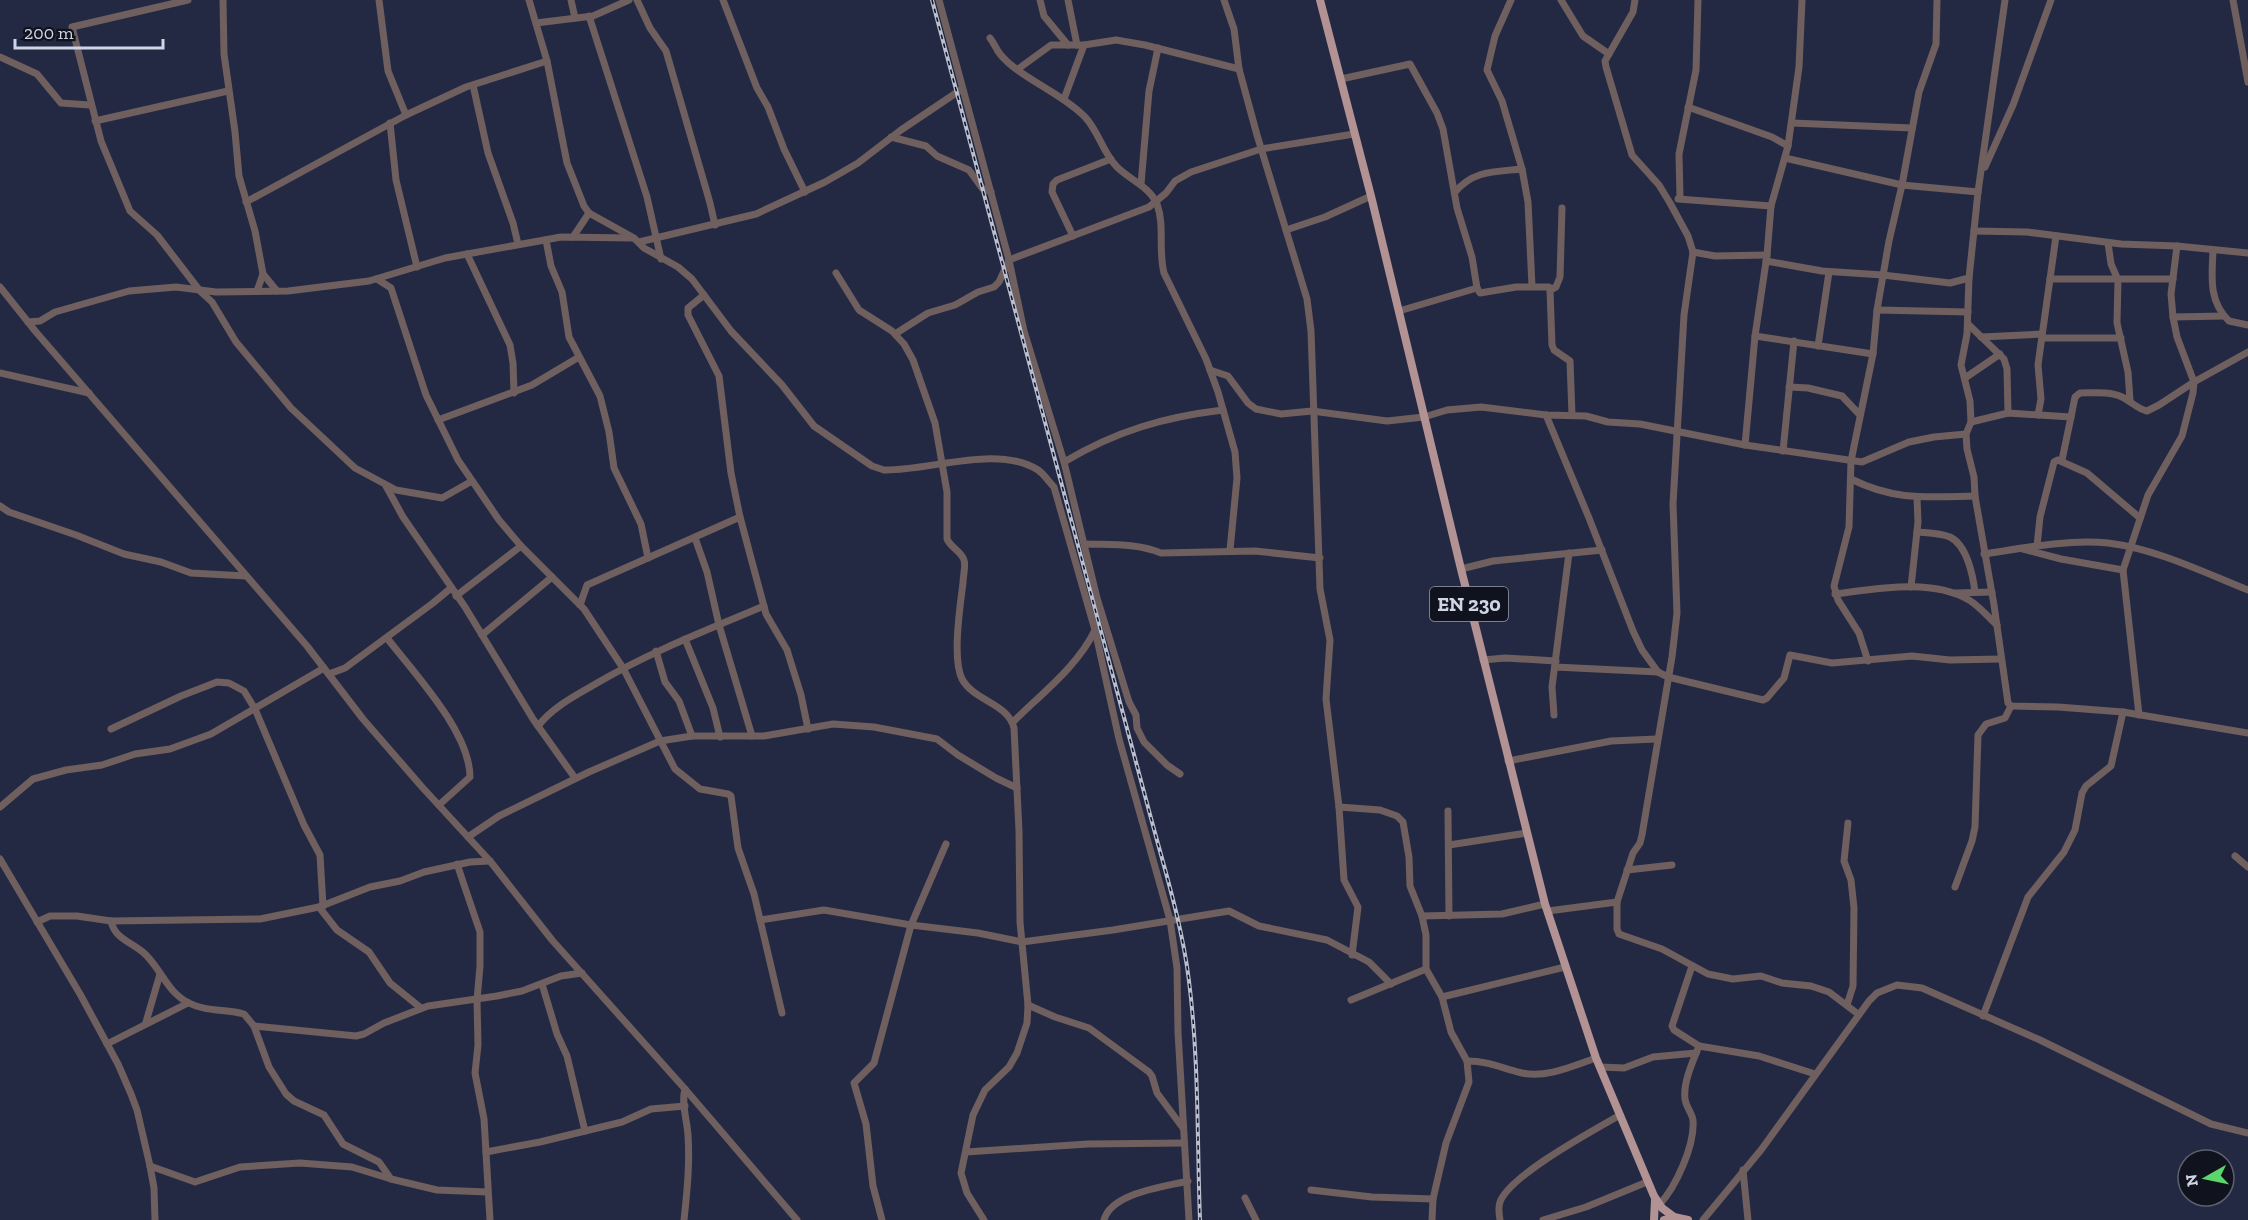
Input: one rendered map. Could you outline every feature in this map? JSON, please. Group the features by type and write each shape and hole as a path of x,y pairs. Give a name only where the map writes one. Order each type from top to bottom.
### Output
{"main road":[{"name":"EN 230","path":"1320,0 1371,196 1546,908 1596,1058 1647,1182 1659,1205 1674,1217"},
{"name":"EN 230","path":"1654,1196 1654,1220"},
{"path":"1664,1220 1674,1217 1688,1220"}],"street":[{"path":"188,0 72,27 95,121 106,155 130,211 157,235 200,291 212,302 236,342 301,420 336,448 355,468 385,485 406,492 442,498 472,481"},
{"path":"223,0 224,54 239,176 255,231 263,274 277,291"},
{"path":"379,0 388,71 406,115"},
{"path":"529,0 547,61 567,163 584,206 589,213 636,240 661,259 678,267 692,279 731,331 782,385 801,412 822,433 872,466 884,470 988,458 1024,464 1039,470 1054,487 1095,630 1119,740 1170,920 1177,968 1178,1032 1189,1220"},
{"path":"571,0 575,18"},
{"path":"536,23 600,14 629,0"},
{"path":"637,0 650,28 666,51 715,225"},
{"path":"723,0 757,88 768,107 784,149 805,192"},
{"path":"939,0 1009,260 1024,331 1064,462 1097,598 1129,702 1136,715 1139,733 1152,750 1180,774"},
{"path":"1040,0 1044,16 1068,45"},
{"path":"1064,99 1081,45 1068,0"},
{"path":"1224,0 1234,29 1239,69 1307,299 1311,331 1312,411 1322,599 1330,640 1326,699 1340,807 1344,880 1358,907 1352,955"},
{"path":"1511,0 1495,36 1487,70 1502,101 1522,169 1528,202 1532,286"},
{"path":"1561,0 1583,36 1609,54"},
{"path":"1635,0 1633,12 1605,61 1606,67 1632,155 1659,185 1688,236 1693,252 1684,315 1673,504 1677,613 1640,843 1633,853 1617,902 1617,930 1619,934 1662,949 1708,974 1724,978 1761,976 1782,983 1812,986 1829,992 1858,1014"},
{"path":"1680,198 1679,154 1696,70 1698,0"},
{"path":"1745,445 1755,336 1771,206 1792,123 1799,68 1802,0"},
{"path":"1868,661 1859,633 1835,594 1834,586 1849,527 1851,461 1873,354 1883,275 1919,92 1936,44 1937,0"},
{"path":"2004,0 1978,192 1969,278 1968,324 1961,359 1970,395 1971,422 1966,434 2008,703 2011,706"},
{"path":"1981,174 2013,105 2051,0"},
{"path":"2233,0 2248,82"},
{"path":"589,16 647,197 661,259"},
{"path":"990,38 1001,55 1064,99 1085,117 1118,169 1141,184 1156,202 1161,220 1161,261 1164,273 1210,370 1235,452 1237,478 1230,550"},
{"path":"1018,69 1047,46 1081,45 1116,40 1158,48 1239,69"},
{"path":"1141,184 1149,91 1158,48"},
{"path":"0,57 37,74 61,103 90,105"},
{"path":"246,202 406,115 473,85 547,61"},
{"path":"1341,79 1410,64 1443,129 1455,192 1480,293 1532,286 1545,286 1551,290"},
{"path":"473,85 488,153 513,223 518,244"},
{"path":"28,322 40,321 55,312 129,291 176,287 200,291 277,291 377,279 467,254 518,244 573,237 636,240 657,238 715,225 756,214 846,171 962,89"},
{"path":"95,121 228,91"},
{"path":"1688,107 1772,137 1788,146"},
{"path":"390,123 396,180 417,267"},
{"path":"1792,123 1912,128"},
{"path":"895,334 928,313 994,287 999,282 1009,260 1149,207 1182,175 1261,148 1354,134"},
{"path":"891,137 926,146 937,156 969,170 982,188 991,192"},
{"path":"1785,158 1902,185 1978,192"},
{"path":"1073,236 1052,192 1053,184 1057,180 1111,159"},
{"path":"1455,192 1469,178 1493,172 1522,169"},
{"path":"1286,230 1325,217 1371,196"},
{"path":"1670,203 1680,198 1771,206"},
{"path":"1551,290 1556,287 1560,277 1562,208"},
{"path":"573,237 589,213"},
{"path":"1974,231 2026,232 2108,243 2177,246 2248,253"},
{"path":"2038,415 2041,399 2038,365 2056,236"},
{"path":"546,240 551,266 562,292 569,337 600,396 616,476 641,524 648,558"},
{"path":"2108,243 2111,264 2118,280 2116,323 2129,379 2130,400"},
{"path":"2139,715 2123,570 2156,477 2172,456 2182,436 2194,382 2177,337 2173,316 2171,294 2177,246"},
{"path":"2213,250 2212,291 2224,316 2229,321 2248,325"},
{"path":"1693,252 1766,258 1829,272 1883,275 1952,283 1969,278"},
{"path":"467,254 510,345 514,393"},
{"path":"1818,346 1829,272"},
{"path":"836,273 859,310 895,334 914,360 935,423 947,492 947,539 950,546 961,554 965,563 959,620 959,670 962,679 977,696 1007,714 1013,722 1016,737 1022,942 1028,1005 1027,1023 1017,1053 1009,1066 985,1090 973,1115 961,1173 963,1183 984,1220"},
{"path":"257,291 263,274"},
{"path":"391,288 398,274"},
{"path":"377,279 391,288 417,371 438,420 458,460 472,481 521,546 580,605 623,668 675,769 700,789 730,795 738,848 754,894 782,1013"},
{"path":"2050,279 2173,279"},
{"path":"0,287 326,671 363,719 490,861 552,940 686,1089 797,1220"},
{"path":"1399,311 1477,288"},
{"path":"1551,290 1552,345 1554,350 1570,361 1572,415"},
{"path":"704,295 688,308 688,315 719,376 731,473 740,517 768,619 787,650 801,694 808,729"},
{"path":"1877,310 1968,312"},
{"path":"2173,316 2224,316"},
{"path":"36,332 40,321"},
{"path":"1968,324 2000,354 2007,369 2007,412"},
{"path":"1755,336 1873,354"},
{"path":"1982,337 2121,338"},
{"path":"1783,451 1794,342"},
{"path":"2062,460 2077,394 2111,393 2130,400 2140,409 2147,411 2248,352"},
{"path":"1965,378 2000,354"},
{"path":"438,420 532,385 579,357"},
{"path":"1210,370 1228,376 1248,403 1256,409 1281,414 1312,411 1375,420 1424,417 1447,410 1472,407 1508,409 1546,415 1586,416 1608,422 1640,424 1745,445 1851,461 1868,461 1909,442 1966,434"},
{"path":"0,373 89,393"},
{"path":"1789,387 1808,388 1842,396 1859,414"},
{"path":"1064,462 1089,447 1142,425 1183,415 1223,410"},
{"path":"1971,422 2007,412 2071,417"},
{"path":"1546,415 1633,631 1642,650 1658,672"},
{"path":"2037,546 2040,517 2054,462 2062,460 2087,473 2140,518"},
{"path":"1851,479 1878,492 1917,498 1975,496"},
{"path":"385,485 403,517 482,635 538,726 575,778"},
{"path":"1911,587 1917,532 1917,498"},
{"path":"0,506 9,512 76,535 124,555 161,562 191,573 246,576"},
{"path":"580,605 587,585 740,517"},
{"path":"1917,532 1950,537 1959,544 1971,568 1975,592"},
{"path":"695,538 707,572 719,625 752,736"},
{"path":"1984,554 2037,546 2103,543 2172,558 2248,590"},
{"path":"1085,544 1132,545 1161,553 1230,550 1320,558"},
{"path":"456,596 521,546"},
{"path":"2019,549 2061,560 2123,570"},
{"path":"1461,569 1493,561 1602,550"},
{"path":"1554,715 1552,687 1569,553"},
{"path":"482,635 552,577"},
{"path":"1835,594 1896,586 1952,593 1992,592"},
{"path":"336,683 345,668 451,588"},
{"path":"1952,593 1968,600 1997,625"},
{"path":"538,726 556,706 623,668 656,651 764,606"},
{"path":"1013,722 1077,658 1087,646 1095,630"},
{"path":"387,638 444,712 464,747 470,777 439,806"},
{"path":"685,639 713,708 720,737"},
{"path":"656,651 665,682 679,701 692,736"},
{"path":"1484,660 1505,658 1658,672 1668,677 1762,700 1767,698 1784,678 1790,655 1833,663 1912,656 1950,660 2001,659"},
{"path":"0,807 33,778 97,766 135,754 170,749 192,742 326,671 345,668"},
{"path":"111,729 217,682 230,683 244,691 255,709 297,810 320,855 321,907 337,930 369,952 390,983 421,1008"},
{"path":"2011,706 2123,712 2248,733"},
{"path":"1955,887 1975,827 1978,735 1986,724 2005,718 2011,706"},
{"path":"1983,1016 2028,897 2064,852 2072,838 2082,793 2086,786 2111,766 2123,712"},
{"path":"468,837 499,816 575,778 660,741 692,736 752,736 844,724 874,727 937,739 958,755 1017,788"},
{"path":"1509,761 1611,741 1657,739"},
{"path":"1340,807 1380,810 1400,818 1403,822 1409,857 1410,886 1422,916 1426,935 1426,969 1442,997 1451,1032 1467,1061 1469,1082 1446,1143 1433,1199 1432,1220"},
{"path":"1448,811 1449,916"},
{"path":"1847,1005 1853,986 1854,908 1851,880 1844,861 1848,823"},
{"path":"1449,845 1527,834"},
{"path":"882,1220 873,1186 866,1124 854,1083 874,1063 910,926 946,844"},
{"path":"2235,856 2248,867"},
{"path":"0,860 107,1044 137,1110 154,1188 154,1220"},
{"path":"37,922 50,916 111,921 261,919 321,907 370,887 457,864 490,861"},
{"path":"457,864 480,932 475,1079 484,1119 490,1220"},
{"path":"1627,870 1672,865"},
{"path":"1422,916 1502,914 1617,902"},
{"path":"760,920 818,910 910,926 978,933 1022,942 1228,911 1258,926 1320,937 1374,965 1391,984"},
{"path":"111,921 116,934 146,955 171,989 188,1003 200,1008 244,1014 254,1026 269,1067 286,1094 294,1101 324,1115 343,1144 380,1162 391,1179"},
{"path":"1692,966 1672,1026 1698,1049"},
{"path":"1442,997 1565,967"},
{"path":"1351,1000 1426,969"},
{"path":"254,1026 356,1036 421,1008 477,1000 522,990 561,976 582,973"},
{"path":"146,1022 160,974"},
{"path":"542,984 557,1034 567,1056 585,1131"},
{"path":"1703,1220 1761,1150 1858,1014 1876,993 1897,985 1908,985 1940,995 2040,1040 2211,1124 2248,1133"},
{"path":"107,1044 146,1022 188,1003"},
{"path":"1028,1005 1089,1028 1149,1072 1157,1093 1183,1128"},
{"path":"1659,1205 1676,1180 1692,1138 1693,1117 1685,1100 1686,1087 1698,1049"},
{"path":"1600,1067 1624,1068 1653,1057 1698,1049 1760,1056 1815,1074"},
{"path":"1467,1061 1484,1061 1522,1073 1536,1074 1551,1072 1596,1058"},
{"path":"684,1220 688,1176 688,1136 684,1094 686,1089"},
{"path":"486,1152 622,1122 651,1109 685,1106"},
{"path":"1500,1220 1499,1203 1507,1191 1568,1144 1620,1115"},
{"path":"966,1152 1088,1144 1184,1143"},
{"path":"150,1166 195,1182 240,1167 300,1163 352,1167 437,1190 487,1192"},
{"path":"1743,1170 1748,1220"},
{"path":"1104,1220 1109,1208 1134,1194 1188,1181"},
{"path":"1543,1220 1586,1207 1647,1182"},
{"path":"1311,1190 1372,1197 1433,1199"},
{"path":"1245,1198 1256,1220"}],"railway":[{"path":"932,0 1182,937 1195,1041 1200,1220"}]}
